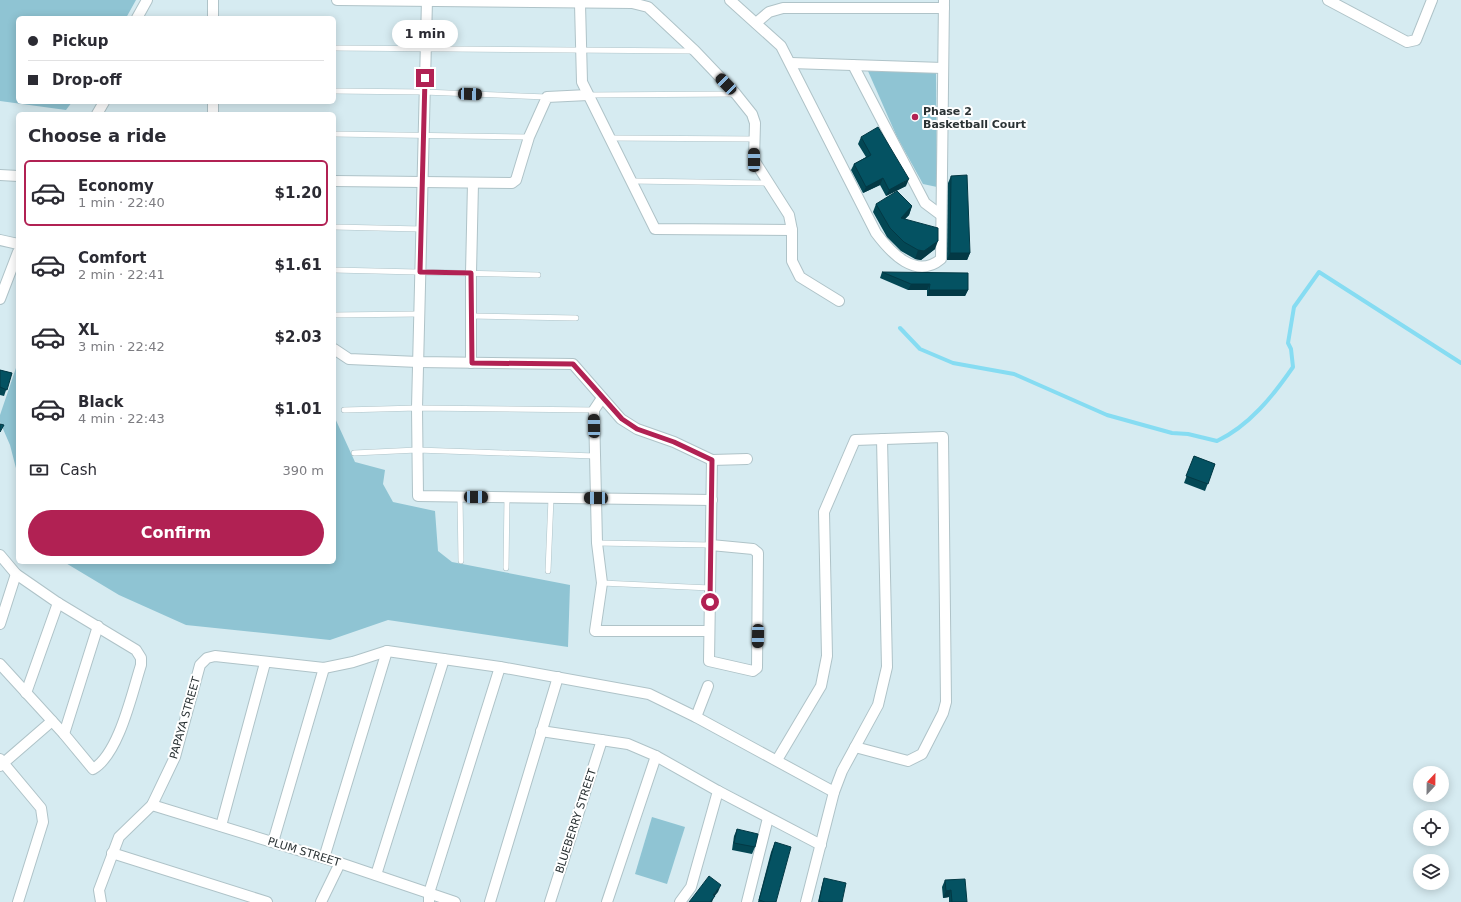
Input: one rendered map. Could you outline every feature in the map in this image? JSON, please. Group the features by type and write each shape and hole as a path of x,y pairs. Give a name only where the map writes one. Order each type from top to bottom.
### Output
{"street":[{"path":"138,16 147,0"},
{"path":"213,16 214,0"},
{"path":"337,0 580,4 632,1 648,7 695,51 736,94 752,114 755,123 754,160 789,215 792,230 792,261 800,277 839,302"},
{"path":"730,0 756,23 782,46 876,233 887,247 904,260 922,268 932,266 941,259 944,4 783,8 769,12 756,23"},
{"path":"1328,0 1408,42 1416,40 1432,0"},
{"path":"426,1 417,408 418,496 712,500"},
{"path":"580,4 580,51 582,82 654,229 792,230"},
{"path":"791,63 943,68"},
{"path":"853,65 925,203 941,214"},
{"path":"336,181 512,183 516,180 529,137 547,97 588,95"},
{"path":"0,175 16,176"},
{"path":"472,363 471,273 473,183"},
{"path":"0,240 16,244"},
{"path":"0,299 16,257"},
{"path":"336,350 349,359 418,362 573,364 622,419 637,429 674,442 712,460 747,460"},
{"path":"602,398 594,410 597,543 602,583 595,631 709,631"},
{"path":"777,760 820,686 827,656 824,512 855,440 943,437 946,702 943,713 922,754 908,761 855,747"},
{"path":"806,902 834,792 842,771 878,705 887,667 882,439"},
{"path":"711,545 753,550 758,553 758,668 756,670 753,671 709,661 712,460"},
{"path":"0,555 16,574 58,603 136,650 141,658 141,665 116,742 102,764 93,769 64,734 0,664"},
{"path":"0,624 16,574"},
{"path":"26,693 58,603"},
{"path":"64,734 98,626"},
{"path":"221,826 265,662 324,668 354,662 387,651 500,667 649,694 696,716 834,792"},
{"path":"324,858 387,651"},
{"name":"PAPAYA STREET","path":"101,902 99,890 112,852 119,837 152,805 175,757 200,665 207,658 215,656 265,662"},
{"path":"376,875 444,659"},
{"path":"429,898 500,667"},
{"path":"273,842 324,668"},
{"path":"490,902 558,677"},
{"path":"696,716 708,686"},
{"path":"18,902 43,822 41,808 1,763 52,721"},
{"path":"541,731 628,744 656,756 821,846"},
{"name":"BLUEBERRY STREET","path":"550,902 602,740"},
{"path":"607,902 656,756"},
{"path":"680,902 691,887 718,791"},
{"name":"PLUM STREET","path":"152,805 376,875 429,898 455,902"},
{"path":"747,902 768,818"},
{"path":"112,852 267,902"},
{"path":"321,902 340,863"}],"lane":[{"path":"336,48 425,50 695,51"},
{"path":"336,91 424,92 547,97"},
{"path":"588,95 736,94"},
{"path":"336,134 529,137"},
{"path":"610,138 754,139"},
{"path":"630,181 768,183"},
{"path":"336,227 421,229"},
{"path":"336,270 538,275"},
{"path":"336,315 419,314"},
{"path":"471,316 576,318"},
{"path":"344,410 417,408 594,410"},
{"path":"354,453 417,450 595,456"},
{"path":"460,497 461,561"},
{"path":"506,568 507,497"},
{"path":"548,571 551,498"},
{"path":"597,543 711,545"},
{"path":"602,583 710,588"}],"shaded area":[{"path":"0,0 136,0 127,16 16,16 16,103 0,101"},
{"path":"868,71 936,72 937,187 923,184 897,137"},
{"path":"22,104 70,104 66,110"},
{"path":"16,368 16,468 10,445 0,422 0,415"},
{"path":"336,420 355,462 385,470 383,484 393,502 435,511 438,551 452,562 570,585 568,647 388,620 330,640 186,625 119,595 67,564 336,564"},
{"path":"652,817 685,827 667,884 635,874"}],"building":[{"path":"878,127 909,179 889,190 883,178 866,187 854,164 871,155 861,137"},
{"path":"967,175 970,253 950,253 951,176"},
{"path":"897,191 912,206 901,218 938,228 938,241 924,251 918,250 904,242 890,228 876,204"},
{"path":"882,272 968,273 968,290 929,290 930,284 911,284"},
{"path":"0,370 12,373 7,390 0,387"},
{"path":"0,424 4,425 0,432"},
{"path":"1194,456 1215,464 1208,484 1186,476"},
{"path":"737,829 758,834 755,847 734,843"},
{"path":"775,842 791,847 776,902 765,902 759,900"},
{"path":"709,876 721,885 713,895 715,896 710,902 689,902 693,897"},
{"path":"824,878 846,883 842,902 819,901"},
{"path":"965,879 967,902 952,902 951,890 946,891 945,880"}],"waterway":[{"path":"904,332 900,328 920,349 953,363 1014,374 1107,415 1172,433 1188,434 1217,441 1229,435 1250,419 1269,399 1293,367 1291,349 1288,343 1294,307 1319,272 1461,363"}],"place":[{"name":"Phase 2 Basketball Court","path":"915,117"}],"route":[{"path":"425,78 420,272 471,273 472,363 573,364 622,419 637,429 674,442 712,460 710,602"}]}
